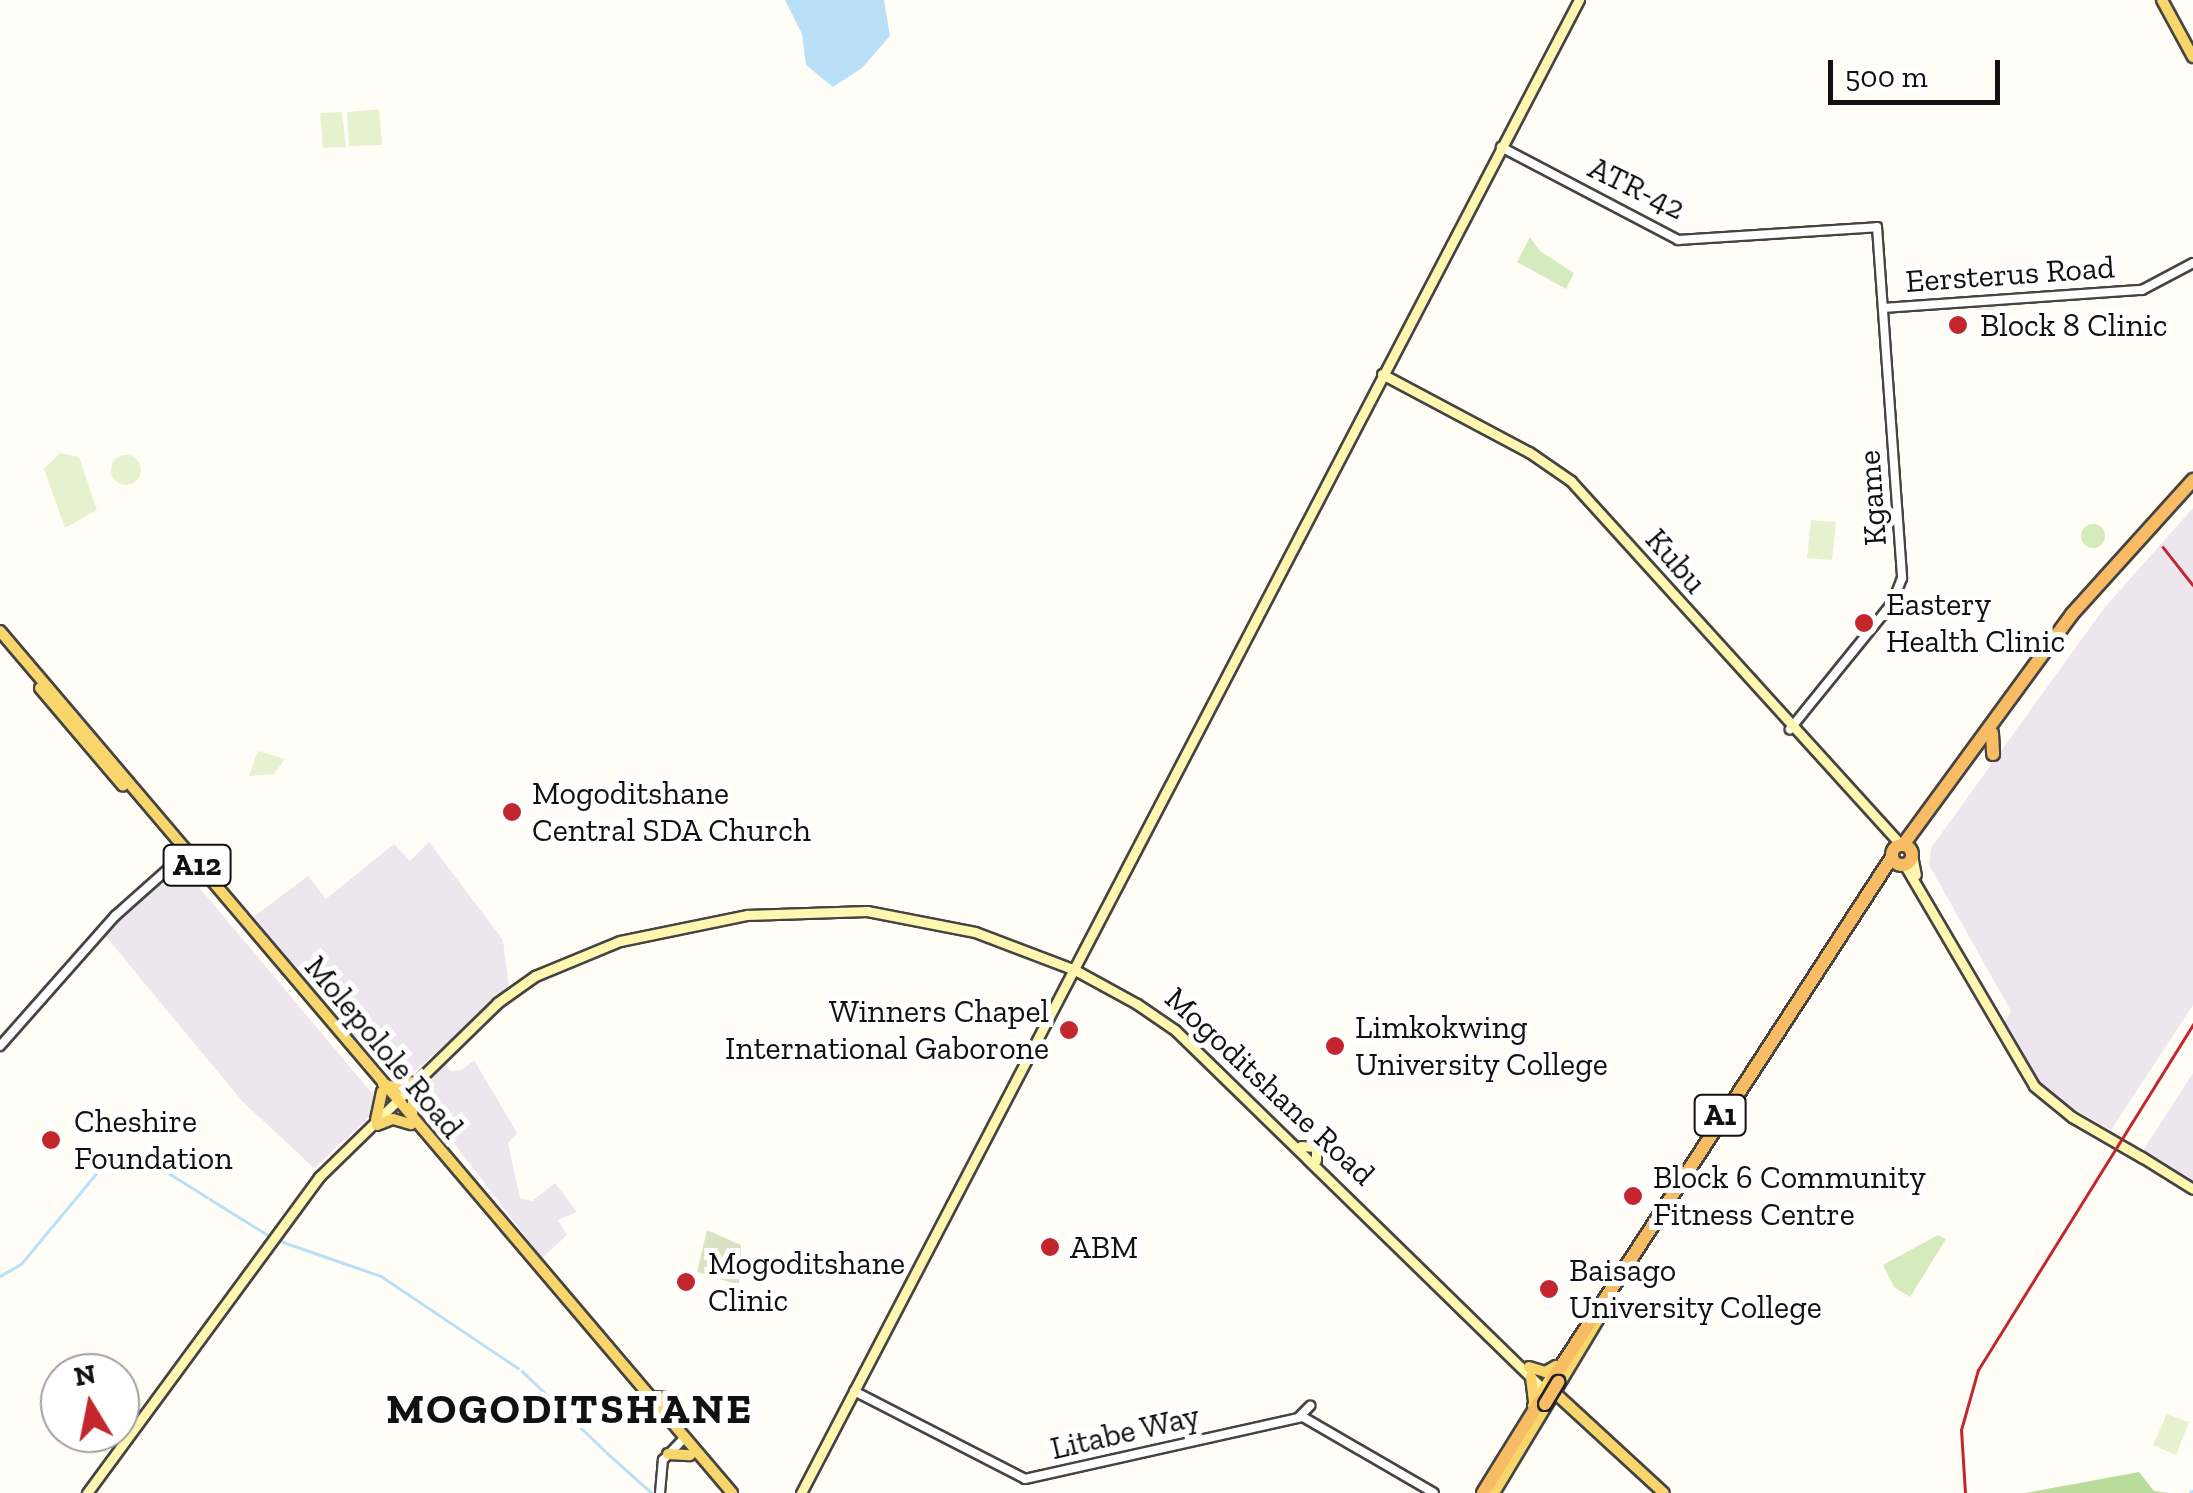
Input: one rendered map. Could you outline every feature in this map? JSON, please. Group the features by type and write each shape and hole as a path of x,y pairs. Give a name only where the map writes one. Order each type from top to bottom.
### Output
{"highway":[{"name":"A1","path":"1549,1391 1616,1278 1902,855 1986,753 1992,733 2113,571 2193,482"},
{"name":"A1","path":"1486,1491 1751,1074 1902,855 2084,599 2193,482"}],"main road":[{"path":"800,1493 1579,0"},
{"path":"2162,0 2193,57"},
{"name":"Kubu","path":"1384,378 1530,452 1572,481 1887,837 1943,922"},
{"name":"Molepolole Road","path":"0,632 125,778 198,876 615,1353 690,1455 731,1492"},
{"name":"Molepolole Road","path":"0,642 382,1088"},
{"path":"33,680 32,696 52,704"},
{"path":"124,762 125,778"},
{"path":"168,871 183,855"},
{"path":"168,871 198,876"},
{"name":"Mogoditshane Road","path":"414,1085 444,1052 534,976 686,924 856,911 994,938 1076,968 1170,1020 1549,1391"},
{"path":"1943,922 2026,1073 2078,1121 2193,1189"},
{"path":"1943,922 1994,1013 2002,1014 2002,1026 2026,1073 2059,1105 2142,1158"},
{"name":"Mogoditshane Road","path":"1076,968 1170,1026 1413,1265 1530,1372"},
{"path":"377,1122 382,1088 414,1085"},
{"path":"87,1493 295,1207 345,1151 414,1085"},
{"path":"377,1122 396,1118 411,1121 414,1085"},
{"name":"Molepolole Road","path":"411,1121 429,1150 531,1271 731,1492"},
{"path":"1538,1422 1560,1362 1616,1278"},
{"path":"591,1328 595,1342"},
{"path":"1530,1372 1545,1372 1560,1362"},
{"path":"1530,1372 1662,1493"},
{"path":"1549,1391 1569,1410"},
{"path":"648,1396 667,1398"},
{"path":"1486,1491 1538,1422 1552,1410 1569,1410"},
{"path":"667,1454 690,1455"}],"street":[{"name":"ATR-42","path":"1501,147 1678,240 1878,226"},
{"name":"Kgame","path":"1790,728 1901,583 1878,226"},
{"name":"Eersterus Road","path":"1884,308 2142,290 2193,263"},
{"path":"0,1046 115,916 168,871"},
{"name":"Litabe Way","path":"854,1391 1025,1479 1308,1414 1434,1493"},
{"path":"660,1493 667,1454 682,1441"}],"shaded area":[{"path":"1989,303 1998,307 2002,316 1998,325 1989,329 1980,325 1976,316 1980,307"},
{"path":"2193,508 2193,1005 2111,1130 2055,1098 2035,1077 2005,1022 2011,1011 1929,865 1931,848 2105,607"},
{"path":"429,842 503,940 509,988 403,1082 384,1075 252,918 308,876 326,899 394,844 410,861"},
{"path":"172,875 193,880 376,1098 372,1114 314,1168 243,1102 103,933"},
{"path":"474,1060 517,1133 508,1143 520,1198 532,1201 555,1183 577,1212 558,1220 567,1235 542,1258 417,1095 443,1062 450,1071 462,1070"},
{"path":"2193,1073 2193,1185 2142,1152"}],"green space":[{"path":"379,109 382,145 349,146 347,112"},
{"path":"342,112 346,147 323,148 320,113"},
{"path":"1530,237 1540,251 1574,273 1566,289 1517,262"},
{"path":"60,453 79,457 97,510 65,528 44,469"},
{"path":"126,455 140,464 141,470 132,484 126,485 112,476 111,470 120,456"},
{"path":"1811,520 1836,522 1832,560 1807,558"},
{"path":"2093,524 2102,527 2102,545 2093,548 2084,545 2081,536 2084,527"},
{"path":"258,751 285,759 274,774 249,776"},
{"path":"707,1230 741,1245 739,1285 697,1272"},
{"path":"1938,1235 1946,1239 1910,1297 1894,1287 1883,1265"},
{"path":"2167,1414 2189,1422 2176,1455 2153,1445"},
{"path":"2139,1472 2154,1491 2170,1493 2025,1493"}],"water":[{"path":"785,0 884,0 890,36 862,68 833,87 806,65 802,34"}],"waterway":[{"path":"118,1159 151,1162 207,1197"},
{"path":"0,1276 21,1264 104,1164"},
{"path":"210,1199 271,1237"},
{"path":"280,1241 381,1276 518,1368"},
{"path":"522,1371 605,1451"},
{"path":"607,1453 652,1493"}],"railway":[{"path":"2163,547 2193,585"},
{"path":"1965,1493 1961,1430 1978,1370 2193,1024"}],"place":[{"name":"Block 8 Clinic","path":"1958,325"},
{"name":"Eastery Health Clinic","path":"1864,623"},
{"name":"Mogoditshane Central SDA Church","path":"512,812"},
{"name":"Winners Chapel International Gaborone","path":"1069,1030"},
{"name":"Limkokwing University College","path":"1335,1046"},
{"name":"Cheshire Foundation","path":"51,1140"},
{"name":"Block 6 Community Fitness Centre","path":"1633,1196"},
{"name":"ABM","path":"1050,1247"},
{"name":"Mogoditshane Clinic","path":"686,1282"},
{"name":"Baisago University College","path":"1549,1289"}],"district":[{"name":"MOGODITSHANE","path":"570,1409"}]}
